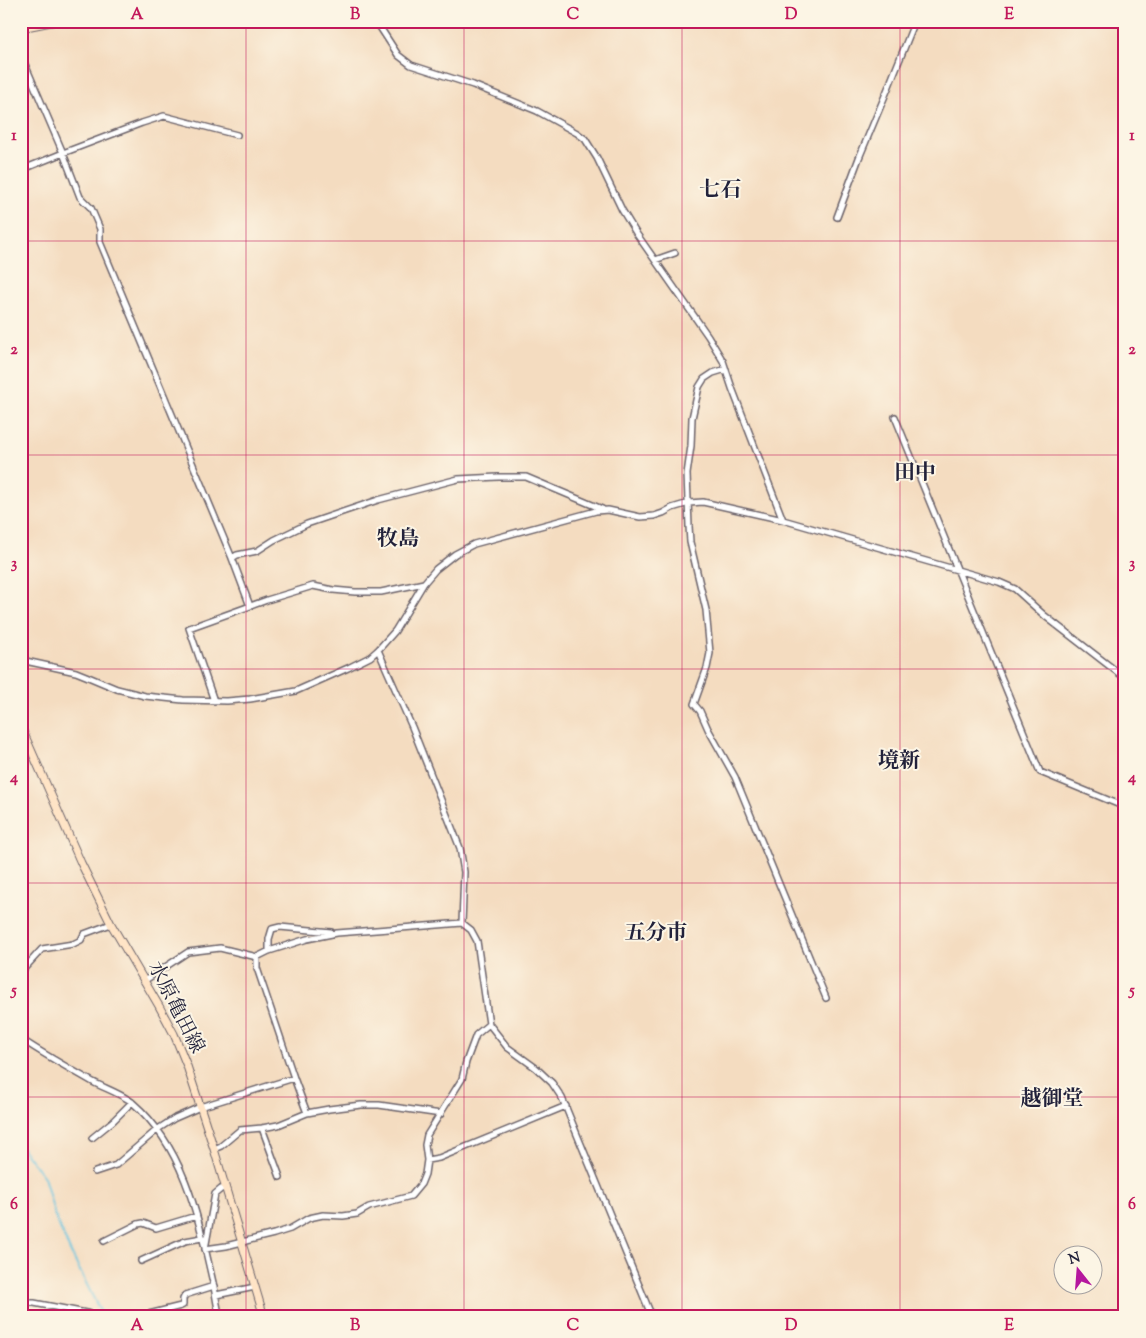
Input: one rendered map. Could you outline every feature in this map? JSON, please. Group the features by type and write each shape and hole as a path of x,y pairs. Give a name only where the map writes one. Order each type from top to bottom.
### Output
{"main road":[{"path":"21,28 56,21"},
{"name":"水原亀田線","path":"21,727 81,863 111,924 174,1034 187,1066 214,1148 264,1317"}],"street":[{"path":"376,21 398,55 411,65 473,85 537,112 585,139 636,233 708,336 723,361 783,520"},
{"path":"837,216 858,158 915,21"},
{"path":"21,55 63,152 80,197 91,208 100,229 100,242 232,558 250,606"},
{"path":"21,170 63,152 164,116 237,135"},
{"path":"655,260 675,253"},
{"path":"726,369 704,379 699,387 692,418 688,474 690,542 706,610 710,653 707,668 694,704 700,711 735,777 826,998"},
{"path":"895,417 1040,772 1125,807"},
{"path":"232,558 257,550 307,524 378,500 458,479 526,477 605,510"},
{"path":"21,660 76,672 117,689 145,696 183,700 250,699 302,689 370,657 384,645 395,631 424,583 455,554 474,544 596,510 640,517 654,516 672,508 703,502 783,520 1000,582 1015,589 1045,616 1125,678"},
{"path":"214,701 189,628 313,586 355,592 381,592 424,583"},
{"path":"378,650 412,727 460,848 464,872 462,923"},
{"path":"269,951 269,939 272,930 280,927 337,932 389,930 462,923 472,930 477,941 489,1024 507,1047 536,1068 552,1083 562,1098 652,1317"},
{"path":"21,972 42,949 73,944 81,940 84,934 111,924"},
{"path":"144,981 188,952 220,948 257,956 308,939 337,932"},
{"path":"257,956 257,968 307,1113"},
{"path":"204,1249 242,1242 290,1229 309,1218 323,1215 343,1216 357,1214 369,1207 411,1196 421,1184 425,1174 427,1135 462,1079 476,1035 489,1024"},
{"path":"21,1039 51,1059 132,1102 158,1129 180,1166 189,1189 220,1317"},
{"path":"95,1172 116,1165 158,1129 175,1118 200,1107 294,1078"},
{"path":"92,1138 132,1102"},
{"path":"214,1148 221,1146 240,1130 278,1125 307,1113 361,1105 379,1105 441,1114"},
{"path":"427,1160 439,1158 566,1106"},
{"path":"262,1128 280,1176"},
{"path":"204,1249 215,1194 226,1188"},
{"path":"104,1241 138,1224 143,1223 156,1228 196,1216"},
{"path":"141,1261 185,1241 202,1238"},
{"path":"130,1317 142,1316 181,1306 183,1305 185,1295 214,1286"},
{"path":"216,1295 255,1287"},
{"path":"21,1303 107,1317"}],"waterway":[{"path":"21,1147 44,1177 55,1216 102,1315"}],"district":[{"name":"七石","path":"720,191"},
{"name":"田中","path":"915,474"},
{"name":"牧島","path":"398,540"},
{"name":"境新","path":"899,762"},
{"name":"五分市","path":"656,934"},
{"name":"越御堂","path":"1052,1100"}]}
